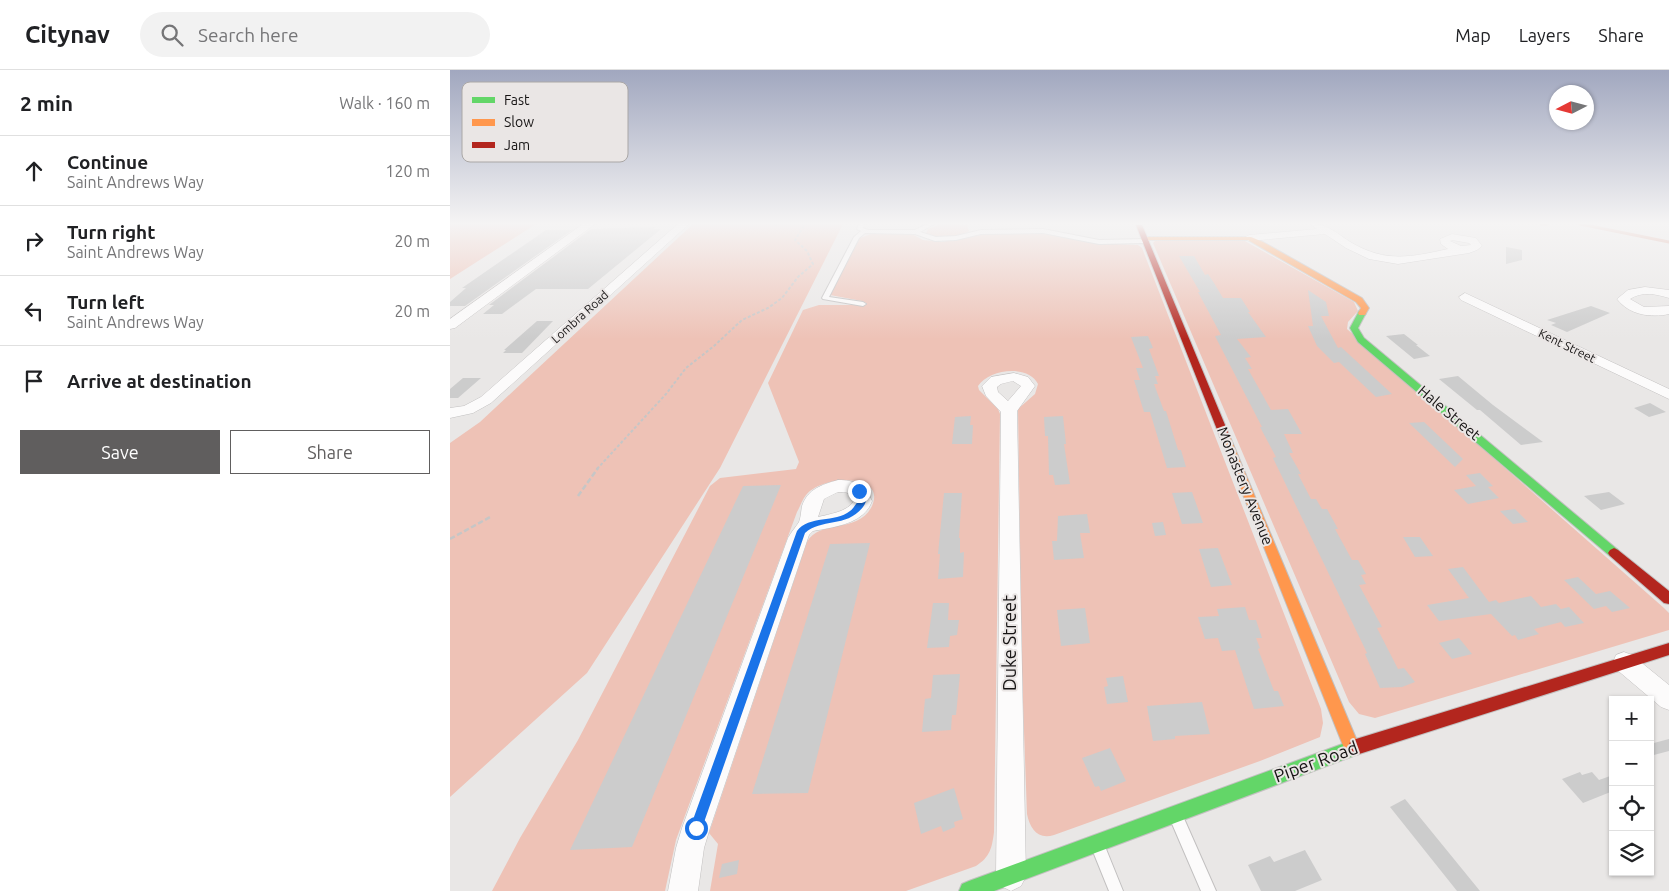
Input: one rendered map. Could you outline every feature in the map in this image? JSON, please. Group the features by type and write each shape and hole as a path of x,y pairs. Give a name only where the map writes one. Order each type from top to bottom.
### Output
{"street":[{"path":"450,325 537,262"},
{"name":"Lombra Road","path":"450,413 474,408 490,396 641,262"},
{"name":"Monastery Avenue","path":"1154,262 1352,748"},
{"name":"Hale Street","path":"1294,262 1362,303 1365,308 1354,328 1361,340 1669,599"},
{"path":"1669,294 1644,290 1623,298 1628,304 1642,310 1657,312 1669,310"},
{"name":"Kent Street","path":"1464,297 1669,395"},
{"name":"Duke Street","path":"1009,410 1011,876"},
{"path":"683,891 690,848 696,828 798,538 801,531 807,526"},
{"name":"Piper Road","path":"968,891 1352,748 1669,649"},
{"path":"1624,662 1669,699"}],"lane":[{"path":"844,262 825,298 863,304"},
{"path":"1175,814 1208,891"},
{"path":"1097,844 1116,891"}],"path":[{"path":"578,496 590,477 659,401 686,368 714,346 742,320 768,308 782,298 798,277 807,271 813,262"},
{"path":"450,540 492,516"}],"shaded area":[{"path":"450,262 476,262 450,279"},
{"path":"652,262 824,262 720,468 587,673 450,797 450,443 480,422"},
{"path":"847,262 1148,262 1321,709 1323,723 1320,737 1260,761 1054,835 1039,835 1033,829 1027,814 1022,675 1018,409 1035,394 1038,384 1026,373 1008,371 983,380 978,386 979,390 998,409 1000,414 994,832 987,856 976,866 906,891 710,891 718,844 709,833 807,542 820,531 858,520 866,515 872,506 874,495 870,487 862,482 850,480 837,481 814,488 806,495 797,512 676,840 665,891 492,891 520,838 578,740 710,486 720,478 796,469 799,462 768,383 803,310 819,305 865,305 866,303 830,295"},
{"path":"1161,262 1283,262 1354,302 1358,311 1348,322 1347,329 1669,613 1669,630 1375,718 1359,714 1349,702"}],"building":[{"path":"499,262 527,262 465,306 450,306 450,302 466,288 462,288"},
{"path":"546,262 620,262 588,289 536,289 502,314 483,314 494,305 489,305"},
{"path":"1183,262 1198,262 1205,275 1208,274 1223,298 1241,298 1250,312 1248,312 1266,337 1237,339 1251,357 1245,358 1252,369 1248,369 1271,410 1288,409 1302,434 1284,434 1293,453 1289,453 1301,474 1298,474 1311,499 1316,499 1322,509 1327,509 1338,529 1335,529 1352,560 1358,560 1366,574 1361,575 1366,584 1359,585 1382,627 1377,628 1398,669 1404,668 1415,682 1402,687 1380,688 1365,654 1367,653 1273,458 1276,457 1260,427 1262,427 1215,336 1221,335 1198,292 1200,292"},
{"path":"1308,290 1326,302 1329,316 1321,316 1338,348 1341,347 1392,394 1376,397 1339,362 1334,363 1317,346 1308,326 1313,326"},
{"path":"1591,306 1610,313 1567,332 1551,325 1556,323 1547,320"},
{"path":"537,321 553,321 522,353 503,353 506,350 504,350"},
{"path":"1404,334 1430,356 1414,359 1386,336"},
{"path":"1148,336 1153,348 1149,349 1159,376 1155,376 1158,384 1154,384 1186,467 1167,468 1150,412 1144,412 1134,380 1140,380 1136,368 1143,368 1131,337"},
{"path":"1458,376 1543,442 1521,445 1480,410 1477,410 1439,379"},
{"path":"463,378 481,378 458,398 450,398 450,389"},
{"path":"1650,403 1666,412 1649,417 1634,408"},
{"path":"971,416 970,425 973,425 972,444 952,444 955,417"},
{"path":"1063,416 1066,444 1064,444 1070,484 1055,485 1053,475 1049,475 1048,436 1045,436 1044,417"},
{"path":"1424,422 1463,459 1455,467 1409,423"},
{"path":"1480,473 1493,486 1488,487 1499,498 1468,504 1454,490 1476,486 1466,475"},
{"path":"781,485 632,847 570,850 743,486"},
{"path":"1192,492 1203,523 1182,524 1172,493"},
{"path":"1609,492 1625,504 1601,510 1584,496"},
{"path":"944,493 962,493 959,538 960,553 964,552 963,577 938,579 940,554 938,554"},
{"path":"1515,509 1528,522 1513,524 1500,511"},
{"path":"1087,514 1090,533 1080,533 1084,558 1054,560 1052,541 1057,541 1058,516"},
{"path":"1163,522 1166,535 1155,536 1152,523"},
{"path":"1403,537 1420,537 1433,556 1415,557"},
{"path":"870,543 808,793 752,794 830,544"},
{"path":"1218,548 1232,585 1211,587 1199,549"},
{"path":"1463,567 1489,602 1496,600 1499,603 1531,596 1541,607 1556,604 1561,609 1569,607 1584,623 1565,627 1561,622 1534,629 1539,634 1518,640 1515,635 1512,636 1491,614 1439,621 1427,605 1469,598 1448,569"},
{"path":"1578,577 1596,594 1610,591 1630,608 1612,612 1606,606 1594,609 1564,580"},
{"path":"933,603 949,603 948,620 959,620 957,635 950,636 949,647 927,648"},
{"path":"1245,607 1249,620 1256,620 1262,638 1256,638 1260,648 1258,649 1274,691 1278,691 1284,706 1254,709 1235,650 1222,651 1218,638 1205,639 1198,617 1219,616 1217,609"},
{"path":"1085,608 1090,643 1061,646 1057,610"},
{"path":"1459,638 1472,654 1452,659 1439,643"},
{"path":"960,674 956,715 952,715 951,730 922,732 925,699 931,698 933,675"},
{"path":"1123,676 1128,702 1107,704 1104,687 1108,686 1106,678"},
{"path":"1202,702 1210,734 1175,736 1175,739 1153,741 1147,706"},
{"path":"1669,739 1669,751 1654,755 1654,743"},
{"path":"1110,748 1126,781 1101,791 1099,786 1095,787 1082,758"},
{"path":"1580,772 1582,775 1592,772 1599,780 1609,776 1609,793 1583,803 1562,779"},
{"path":"954,788 963,819 954,822 955,827 943,832 941,826 921,834 914,803"},
{"path":"1405,799 1480,891 1457,891 1390,807"},
{"path":"1305,850 1322,880 1295,891 1261,891 1248,865 1270,856 1274,862"},
{"path":"739,860 737,874 719,878 722,864"}],"traffic: fast":[{"path":"1362,313 1354,328 1361,340 1614,553"},
{"path":"969,891 1356,747"}],"traffic: slow":[{"path":"1294,262 1359,300 1365,308 1362,313"},
{"path":"1225,437 1352,748"}],"traffic: jam":[{"path":"1154,262 1225,437"},
{"path":"1614,553 1669,599"},
{"path":"1356,747 1669,649"}],"route":[{"path":"696,828 801,531 807,526 845,518 853,513 862,502 862,496 859,491"}]}
